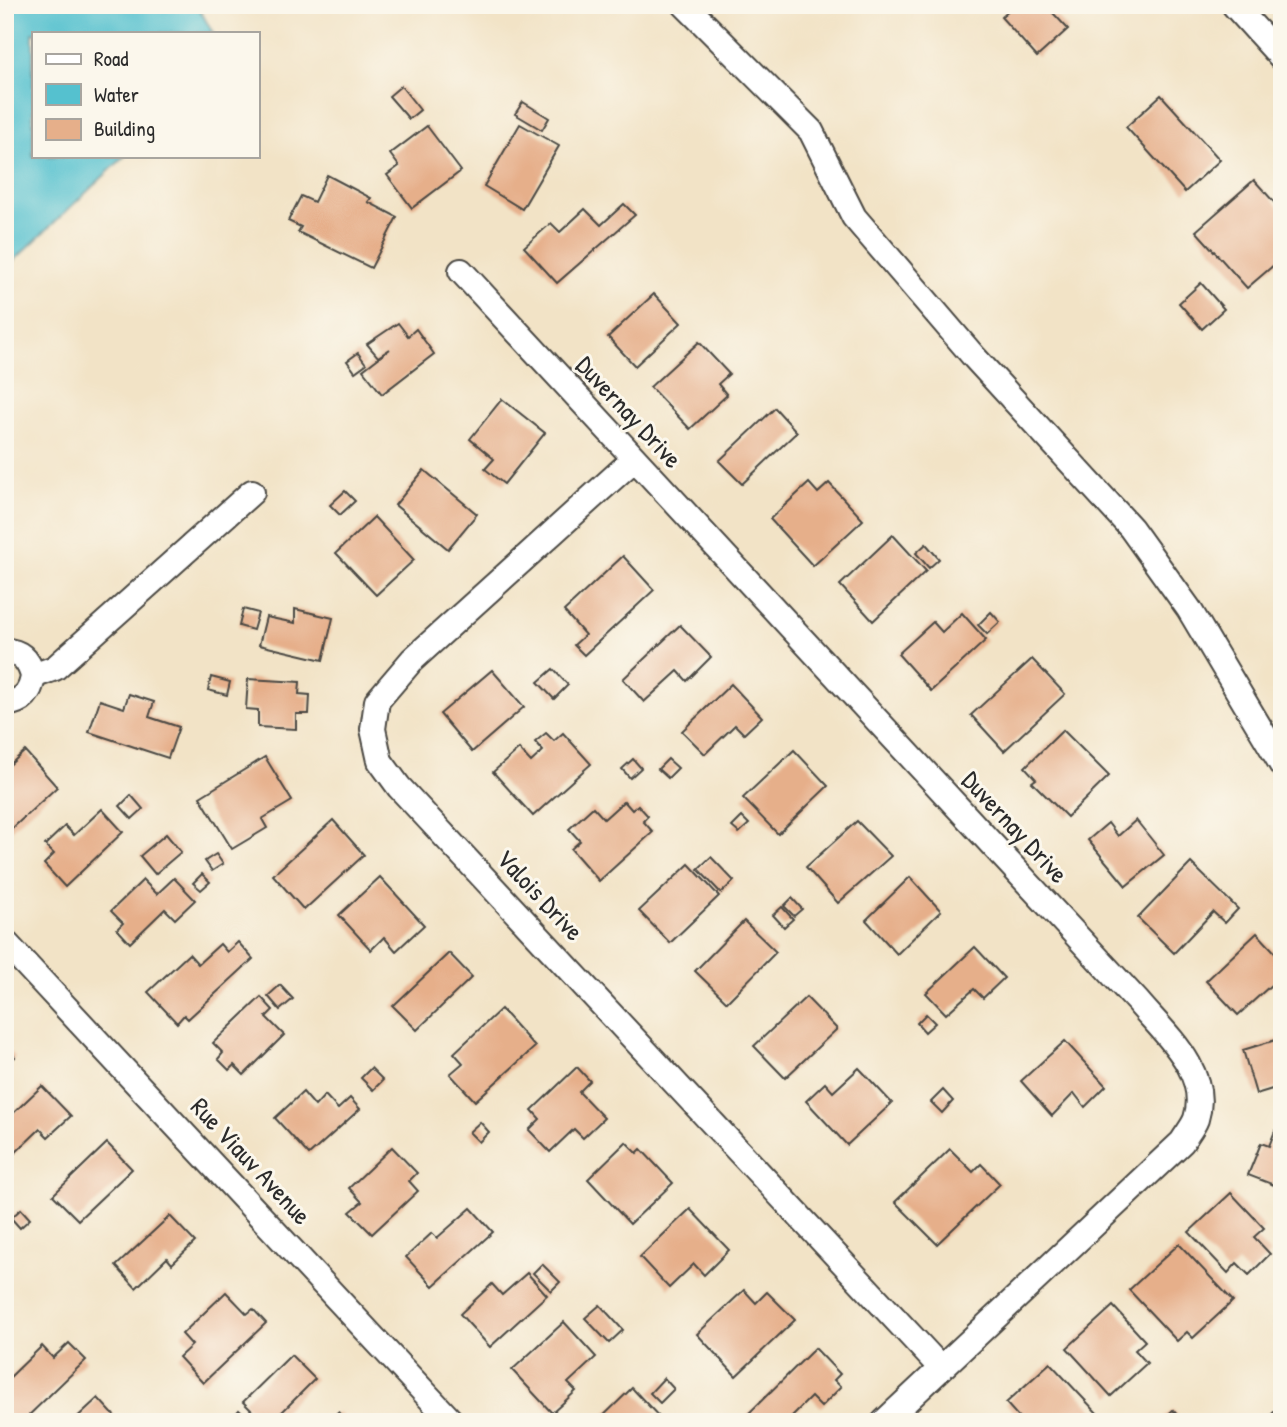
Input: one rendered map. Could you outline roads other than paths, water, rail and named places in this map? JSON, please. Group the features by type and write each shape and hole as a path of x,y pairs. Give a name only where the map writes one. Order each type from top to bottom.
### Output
{"street":[{"path":"685,5 811,131 854,217 975,358 1131,528 1189,609 1282,765"},
{"path":"1234,5 1282,58"},
{"name":"Duvernay Drive","path":"461,271 633,460 1138,1002 1188,1061 1197,1089 1196,1118 1182,1142 884,1422"},
{"name":"Valois Drive","path":"633,460 412,660 377,701 373,729 380,761 399,787 941,1368"},
{"path":"33,676 55,668 252,492"},
{"path":"5,651 18,653 25,659 33,676 28,693 21,699 5,704"},
{"name":"Rue Viauv Avenue","path":"5,942 452,1422"}],"water":[{"path":"5,5 197,5 212,32 32,32 32,158 123,158 5,269"}]}
